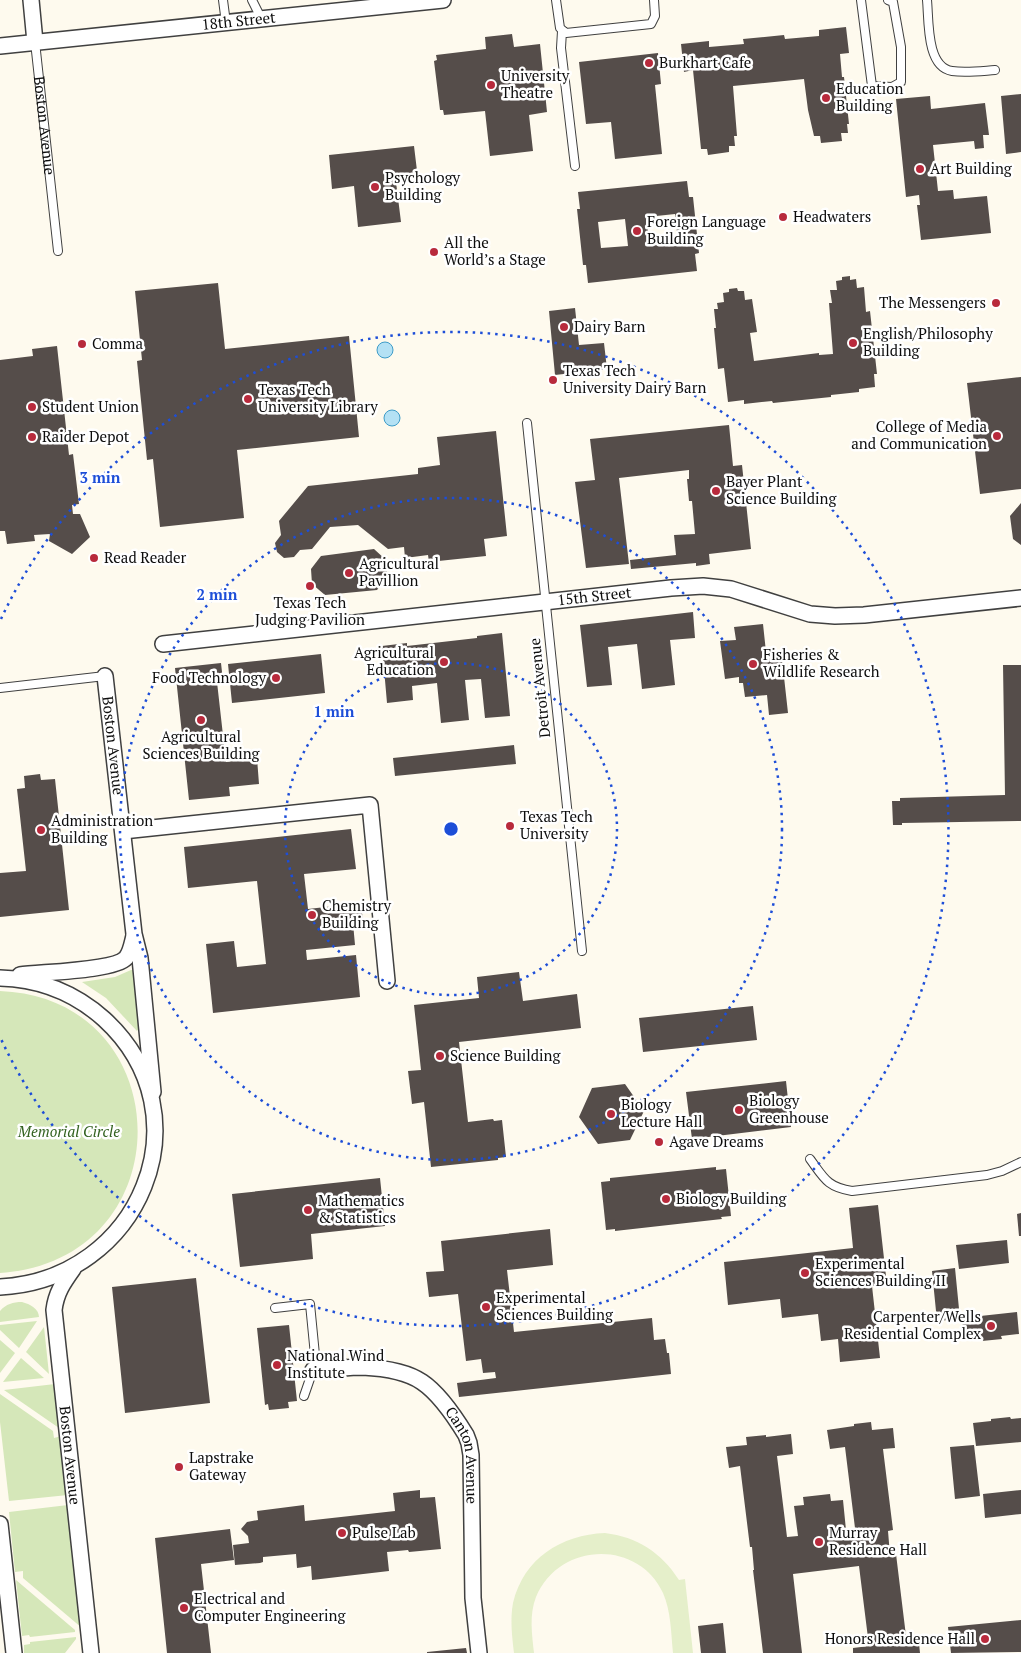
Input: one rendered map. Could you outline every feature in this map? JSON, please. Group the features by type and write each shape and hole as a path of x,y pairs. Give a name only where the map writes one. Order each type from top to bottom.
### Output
{"street":[{"name":"Boston Avenue","path":"30,0 35,42"},
{"name":"18th Street","path":"0,46 262,20 355,5 443,0"},
{"name":"15th Street","path":"163,644 703,586 731,589 810,614 836,616 864,615 1021,598"},
{"name":"Boston Avenue","path":"105,676 134,934 140,958 153,1080 153,1118"},
{"path":"123,832 370,805 387,981"},
{"name":"Boston Avenue","path":"0,978 117,964 126,958 131,950 134,934"},
{"path":"0,978 31,981 60,990 86,1005 104,1019 119,1035 136,1060 147,1088 153,1118 154,1136 145,1183 127,1219 108,1242 76,1266 43,1280 0,1287"},
{"name":"Boston Avenue","path":"76,1266 61,1285 56,1297 54,1310 91,1653"},
{"name":"Canton Avenue","path":"313,1370 363,1367 398,1372 414,1377 432,1390 466,1435 471,1454 473,1598 479,1653"},
{"path":"0,1524 14,1653"}],"lane":[{"path":"223,0 226,23"},
{"path":"252,0 262,20"},
{"path":"556,0 559,24 562,31 561,48 575,166"},
{"path":"562,31 566,33 648,25 655,18 654,0"},
{"path":"861,0 872,86 892,88 901,82 901,48 893,2 888,0"},
{"path":"927,0 933,53 935,60 942,68 950,71 966,72 995,70"},
{"name":"Boston Avenue","path":"35,42 58,251"},
{"name":"Detroit Avenue","path":"527,423 582,951"},
{"path":"0,688 105,676"},
{"path":"810,1159 829,1184 840,1189 852,1190 987,1175 1002,1171 1021,1162"},
{"path":"275,1308 310,1304 315,1343 313,1370 304,1396"}],"green space":[{"path":"134,970 140,1027 137,1031 106,998 82,982 115,977"},
{"name":"Memorial Circle","path":"0,991 60,1005 103,1036 129,1080 138,1130 129,1180 104,1224 61,1257 0,1273"},
{"path":"22,1302 34,1307 39,1317 0,1322 0,1311 2,1309 10,1304"},
{"path":"37,1321 19,1348 0,1330 0,1325"},
{"path":"44,1327 49,1374 26,1352"},
{"path":"0,1340 15,1353 0,1373"},
{"path":"21,1358 44,1378 3,1382"},
{"path":"55,1384 59,1428 4,1390"},
{"path":"0,1394 53,1431 54,1438 61,1436 68,1495 9,1501 0,1422"},
{"path":"68,1505 82,1628 23,1578 23,1571 15,1572 9,1512"},
{"path":"605,1533 638,1542 664,1561 679,1580 685,1579 693,1653 673,1653 668,1607 663,1593 651,1575 636,1563 618,1556 599,1554 580,1557 562,1566 547,1579 536,1597 532,1611 534,1653 514,1653 512,1609 518,1587 526,1573 535,1562 559,1544 574,1538"},
{"path":"16,1580 75,1630 75,1632 30,1637 29,1635 22,1636"},
{"path":"76,1637 65,1653 24,1653 24,1645 30,1644 30,1642"}],"water":[{"path":"385,342 391,344 393,350 391,356 385,358 379,356 377,350 379,344"},
{"path":"392,410 398,412 400,418 398,424 392,426 386,424 384,418 386,412"}],"building":[{"name":"Education Building","path":"846,27 849,53 840,54 849,124 847,124 848,133 841,133 842,141 821,143 820,136 814,136 804,79 733,86 737,136 734,136 735,146 729,146 729,152 708,155 707,149 701,149 693,70 684,72 681,44 709,41 709,47 744,44 743,39 784,35 785,39 819,36 819,30"},
{"name":"University Theatre","path":"512,34 514,47 540,44 547,112 529,115 533,151 490,156 485,111 444,115 443,110 440,110 434,61 437,60 436,55 486,49 485,37"},
{"path":"658,53 661,84 655,85 662,154 615,159 611,122 586,124 579,62"},
{"path":"1021,94 1021,152 1006,154 1001,96"},
{"name":"Art Building","path":"930,96 931,109 985,103 989,135 983,135 984,148 975,149 974,141 933,145 938,191 953,190 954,199 987,196 991,233 921,240 917,205 920,205 919,195 906,197 896,99"},
{"name":"Psychology Building","path":"414,146 418,179 396,182 401,222 358,227 354,186 332,189 329,155"},
{"name":"Foreign Language Building","path":"687,181 689,197 693,197 699,253 695,254 697,271 588,283 586,265 583,265 577,209 580,209 578,192","holes":["675,214 678,241 649,244 647,217","625,219 628,246 601,248 598,222"]},
{"name":"English/Philosophy Building","path":"850,276 850,280 856,279 857,288 864,287 866,312 870,311 877,374 874,374 875,387 859,389 859,392 831,395 831,397 773,403 772,401 744,404 744,400 728,402 724,368 718,369 714,328 716,328 714,309 718,309 717,303 724,302 723,293 729,292 729,289 737,288 738,291 744,291 745,300 752,299 757,332 750,333 754,361 819,353 819,355 833,354 829,303 832,303 830,290 837,290 836,281 842,280 842,277"},
{"name":"Texas Tech University Library","path":"218,283 225,349 349,336 359,437 237,450 244,518 160,527 153,459 147,460 137,361 142,360 135,291"},
{"name":"Dairy Barn","path":"575,308 579,345 604,343 607,369 555,375 549,311"},
{"name":"Student Union","path":"57,346 69,455 73,454 79,504 72,505 73,514 80,514 90,537 72,554 49,541 50,534 34,535 35,541 7,544 5,531 0,531 0,360 33,356 32,349"},
{"name":"College of Media and Communication","path":"1021,377 1021,489 980,494 967,383"},
{"name":"Bayer Plant Science Building","path":"729,425 733,466 742,465 751,549 709,554 710,564 696,566 696,563 631,569 630,560 676,555 674,535 695,534 692,501 689,501 687,479 689,479 689,470 619,478 629,564 586,568 575,482 595,480 590,439"},
{"path":"496,431 507,536 484,539 486,556 429,562 428,555 405,558 404,547 388,549 358,525 330,527 312,549 300,550 294,557 284,558 277,552 275,543 281,535 279,521 308,486 418,474 418,468 440,465 437,437"},
{"path":"1021,503 1021,545 1013,539 1010,516"},
{"name":"Agricultural Pavillion","path":"374,549 386,560 387,577 377,590 325,595 312,584 311,569 321,556"},
{"path":"693,612 695,638 670,640 675,685 642,689 637,644 608,647 612,685 587,687 580,625"},
{"name":"Fisheries & Wildlife Research","path":"763,624 766,652 781,650 788,713 769,715 767,695 745,697 743,683 739,683 739,677 725,679 720,641 736,640 734,627"},
{"name":"Agricultural Education","path":"502,633 510,716 485,718 481,679 465,680 469,720 441,723 437,683 412,686 413,700 387,703 382,646 407,643 407,646 477,638 477,636"},
{"name":"Food Technology","path":"321,654 325,693 232,703 228,664"},
{"name":"Agricultural Sciences Building","path":"221,663 223,681 217,682 226,762 257,758 259,784 229,787 230,796 189,800 175,668"},
{"path":"1003,665 1021,665 1021,821 902,823 902,825 893,825 892,801 900,801 900,798 1005,795"},
{"path":"514,745 516,764 395,776 393,758"},
{"name":"Administration Building","path":"40,774 41,780 55,779 69,910 0,917 0,873 26,871 17,789 25,788 24,776"},
{"name":"Chemistry Building","path":"351,829 356,869 304,874 308,909 361,903 363,922 353,923 355,945 306,950 307,960 356,955 360,997 213,1013 206,944 234,941 237,967 266,964 257,881 188,888 184,847"},
{"name":"Science Building","path":"519,972 523,1001 577,994 581,1028 459,1042 468,1122 493,1119 494,1121 502,1120 506,1157 498,1158 498,1160 431,1167 424,1102 412,1104 408,1071 421,1070 414,1005 479,998 477,977"},
{"path":"753,1006 757,1040 643,1052 639,1018"},
{"name":"Biology Greenhouse","path":"786,1081 791,1127 692,1139 686,1092"},
{"name":"Biology Lecture Hall","path":"625,1084 644,1111 630,1140 598,1144 579,1117 592,1088"},
{"name":"Biology Building","path":"716,1167 716,1170 726,1169 731,1216 721,1217 722,1219 615,1231 615,1229 606,1230 601,1182 610,1181 610,1178"},
{"name":"Mathematics & Statistics","path":"380,1178 385,1226 311,1234 313,1259 240,1267 232,1194"},
{"name":"Experimental Sciences Building II","path":"878,1205 887,1285 872,1286 880,1358 840,1362 838,1339 821,1341 818,1314 782,1318 780,1299 728,1305 724,1262 853,1248 849,1208"},
{"path":"1021,1213 1021,1236 1019,1236 1017,1214"},
{"name":"Experimental Sciences Building","path":"550,1229 553,1265 507,1270 514,1332 652,1318 654,1340 665,1339 667,1353 669,1353 671,1374 459,1397 457,1383 496,1378 495,1372 483,1373 481,1359 466,1361 458,1294 429,1297 426,1272 444,1271 441,1241"},
{"name":"Carpenter/Wells Residential Complex","path":"1007,1240 1009,1263 959,1269 956,1245"},
{"name":"Carpenter/Wells Residential Complex","path":"955,1268 960,1319 937,1321 932,1271"},
{"path":"196,1278 210,1403 125,1413 112,1287"},
{"name":"Carpenter/Wells Residential Complex","path":"1017,1312 1019,1334 1001,1336 1002,1339 982,1341 981,1338 964,1340 962,1318"},
{"name":"National Wind Institute","path":"289,1325 297,1401 288,1402 289,1408 269,1410 268,1404 265,1405 257,1328"},
{"path":"1010,1417 1011,1419 1021,1418 1021,1442 976,1446 973,1423"},
{"name":"Murray Residence Hall","path":"871,1422 872,1430 893,1428 895,1448 883,1449 893,1530 888,1531 890,1555 896,1554 906,1636 918,1634 920,1653 853,1653 853,1648 869,1646 859,1566 793,1574 802,1653 763,1653 752,1547 750,1547 740,1466 729,1468 726,1447 747,1445 746,1437 791,1434 793,1454 777,1456 787,1537 798,1536 794,1506 804,1505 803,1497 830,1494 831,1501 843,1500 846,1530 855,1528 845,1447 830,1449 827,1430"},
{"path":"974,1445 980,1496 955,1499 950,1447"},
{"name":"Pulse Lab","path":"420,1490 420,1498 435,1497 441,1549 387,1552 389,1571 312,1580 311,1566 297,1568 296,1554 263,1557 263,1562 260,1563 235,1565 233,1545 249,1543 248,1536 241,1529 247,1522 258,1520 257,1511 304,1505 305,1521 395,1511 393,1493"},
{"path":"1021,1490 1021,1514 985,1518 983,1494"},
{"name":"Electrical and Computer Engineering","path":"230,1529 234,1560 201,1564 211,1653 167,1653 155,1538"},
{"name":"Honors Residence Hall","path":"1021,1620 1021,1652 951,1653 948,1627"},
{"path":"723,1623 726,1653 701,1653 698,1626"},
{"path":"466,1648 467,1653 427,1653 427,1652"}],"place":[{"name":"Burkhart Cafe","path":"649,63"},
{"name":"University Theatre","path":"491,85"},
{"name":"Education Building","path":"826,98"},
{"name":"Art Building","path":"920,169"},
{"name":"Psychology Building","path":"375,187"},
{"name":"Headwaters","path":"783,217"},
{"name":"Foreign Language Building","path":"637,231"},
{"name":"All the World’s a Stage","path":"434,252"},
{"name":"The Messengers","path":"996,303"},
{"name":"Dairy Barn","path":"564,327"},
{"name":"English/Philosophy Building","path":"853,343"},
{"name":"Comma","path":"82,344"},
{"name":"Texas Tech University Dairy Barn","path":"553,380"},
{"name":"Texas Tech University Library","path":"248,399"},
{"name":"Student Union","path":"32,407"},
{"name":"College of Media and Communication","path":"997,436"},
{"name":"Raider Depot","path":"32,437"},
{"name":"Bayer Plant Science Building","path":"716,491"},
{"name":"Read Reader","path":"94,558"},
{"name":"Agricultural Pavillion","path":"349,573"},
{"name":"Texas Tech Judging Pavilion","path":"310,586"},
{"name":"Agricultural Education","path":"444,662"},
{"name":"Fisheries & Wildlife Research","path":"753,664"},
{"name":"Food Technology","path":"276,678"},
{"name":"Agricultural Sciences Building","path":"201,720"},
{"name":"Texas Tech University","path":"510,826"},
{"name":"Administration Building","path":"41,830"},
{"name":"Chemistry Building","path":"312,915"},
{"name":"Science Building","path":"440,1056"},
{"name":"Biology Greenhouse","path":"739,1110"},
{"name":"Biology Lecture Hall","path":"611,1114"},
{"name":"Agave Dreams","path":"659,1142"},
{"name":"Biology Building","path":"666,1199"},
{"name":"Mathematics & Statistics","path":"308,1210"},
{"name":"Experimental Sciences Building II","path":"805,1273"},
{"name":"Experimental Sciences Building","path":"486,1307"},
{"name":"Carpenter/Wells Residential Complex","path":"991,1326"},
{"name":"National Wind Institute","path":"277,1365"},
{"name":"Lapstrake Gateway","path":"179,1467"},
{"name":"Pulse Lab","path":"342,1533"},
{"name":"Murray Residence Hall","path":"819,1542"},
{"name":"Electrical and Computer Engineering","path":"184,1608"},
{"name":"Honors Residence Hall","path":"985,1639"}]}
